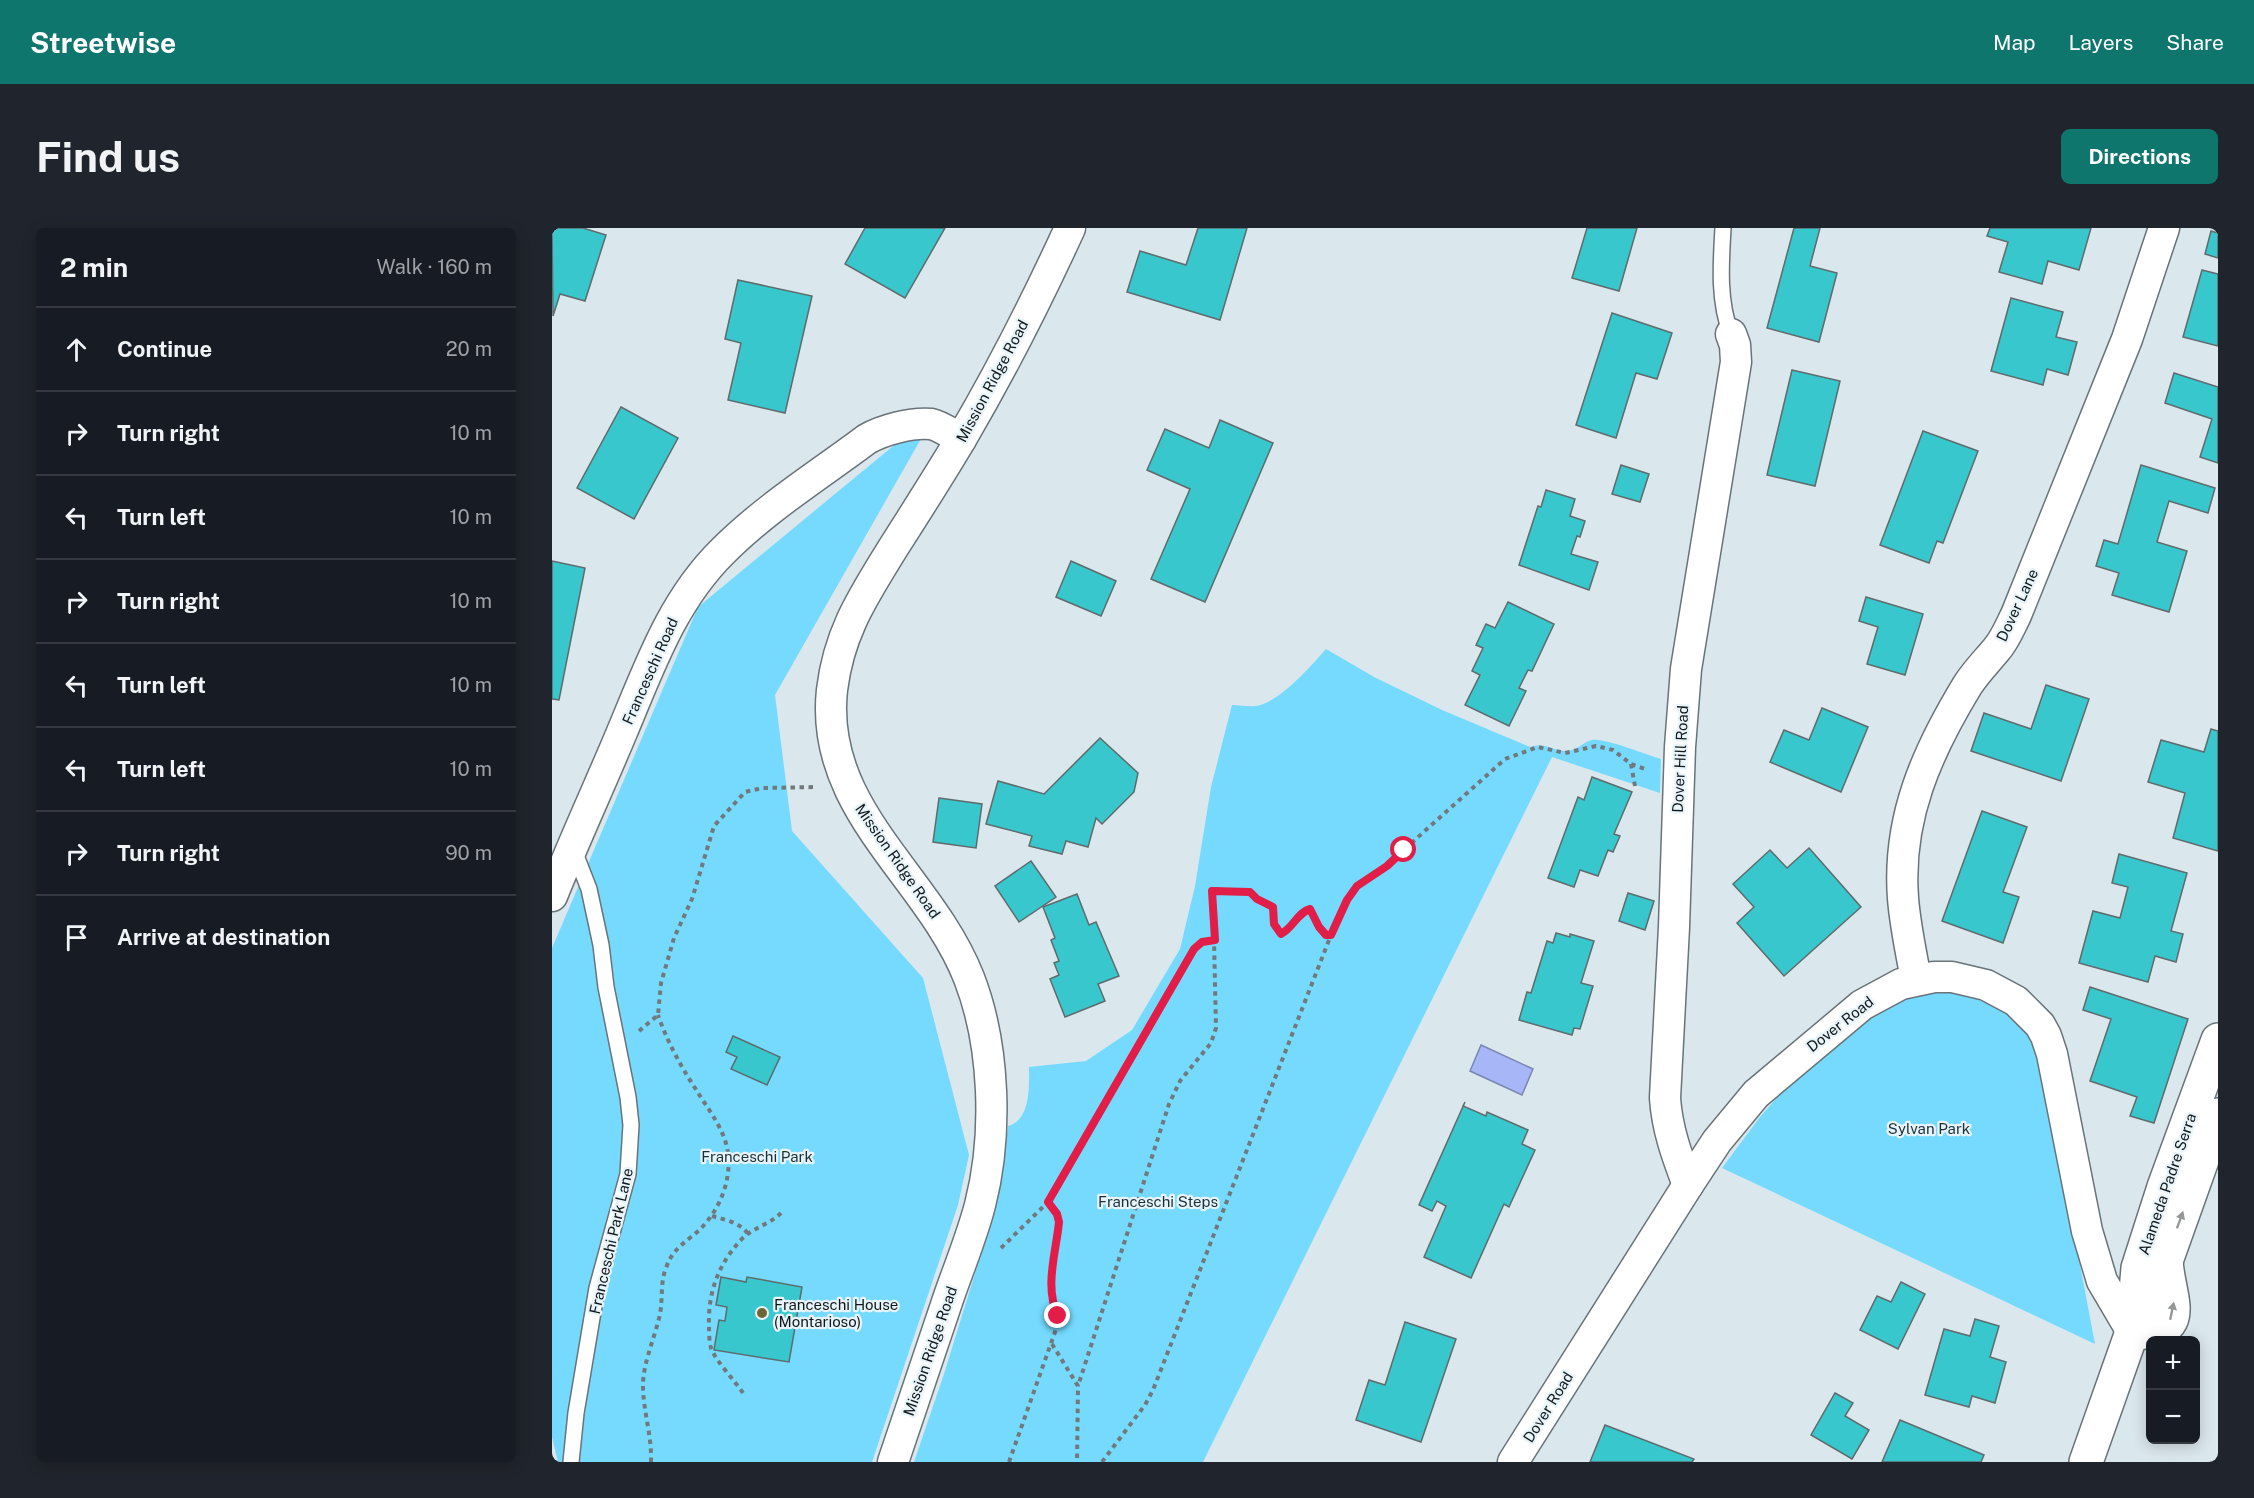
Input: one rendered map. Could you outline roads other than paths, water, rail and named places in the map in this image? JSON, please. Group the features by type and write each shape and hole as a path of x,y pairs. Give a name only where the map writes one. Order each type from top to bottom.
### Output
{"street":[{"name":"Mission Ridge Road","path":"893,1462 980,1205 990,1148 990,1086 984,1031 969,978 945,928 864,819 844,779 833,737 832,693 839,650 855,609 961,439 1049,274 1070,228"},
{"name":"Dover Lane","path":"1916,979 1903,896 1905,843 1918,784 1942,730 1969,684 2006,635 2016,615 2127,339 2164,228"},
{"name":"Dover Hill Road","path":"1688,1185 1672,1141 1665,1098 1680,747 1689,647 1736,362 1735,345 1731,334"},
{"name":"Franceschi Road","path":"552,896 653,656 673,616 699,578 722,551 750,525 867,439 880,432 893,428 932,424 961,439"},
{"name":"Dover Road","path":"1513,1462 1688,1185 1734,1119 1770,1080 1862,1005 1901,984 1916,979 1952,977 1986,985 2016,1001 2040,1025 2052,1054 2094,1257 2102,1281 2132,1332"},
{"name":"Alameda Padre Serra","path":"2132,1332 2138,1268 2164,1187 2218,1040"},
{"name":"Alameda Padre Serra","path":"2086,1462 2132,1332 2166,1261 2218,1115"}],"lane":[{"path":"1723,228 1722,289 1726,321 1731,334"},
{"name":"Franceschi Park Lane","path":"571,1462 576,1413 597,1288 628,1174 631,1125 628,1097 590,890 572,845"}],"place":[{"name":"Franceschi House (Montarioso)","path":"762,1313"}],"park label":[{"name":"Sylvan Park","path":"1929,1128"},
{"name":"Franceschi Park","path":"757,1156"},
{"name":"Franceschi Steps","path":"1158,1201"}]}
